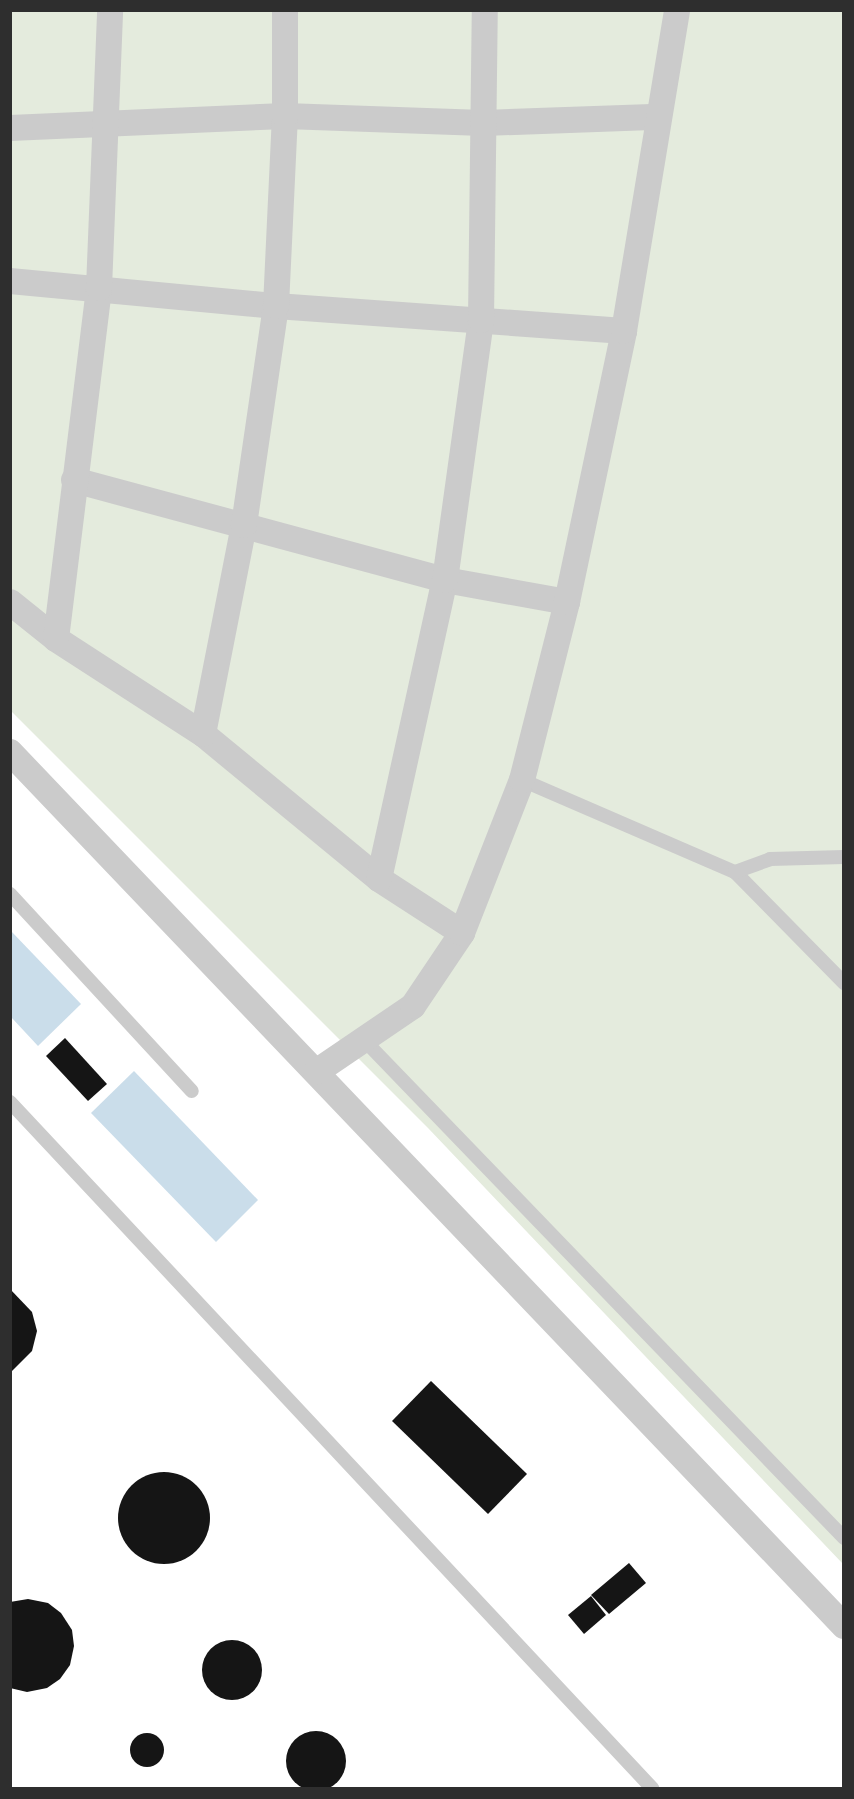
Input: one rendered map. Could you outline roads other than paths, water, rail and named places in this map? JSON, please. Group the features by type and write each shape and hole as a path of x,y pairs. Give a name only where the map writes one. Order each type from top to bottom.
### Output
{"street":[{"path":"56,639 99,288 110,10"},
{"path":"203,734 244,525 276,306 285,116 285,10"},
{"path":"379,879 445,580 481,320 485,10"},
{"path":"316,1072 412,1006 462,933 522,780 567,602 624,331 677,10"},
{"path":"10,128 106,122 285,116 483,123 659,117"},
{"path":"10,281 276,306 624,331"},
{"path":"74,480 445,580 567,602"},
{"path":"10,602 56,639 203,734 379,879 462,933"},
{"path":"10,752 843,1626"}],"lane":[{"path":"522,780 735,872 843,983"},
{"path":"735,872 770,859 843,857"},
{"path":"10,894 192,1091"},
{"path":"364,1040 843,1538"},
{"path":"10,1102 652,1788"}],"water":[{"path":"11,931 81,1004 38,1046 11,1017"},
{"path":"134,1071 258,1200 216,1242 91,1113"}]}
